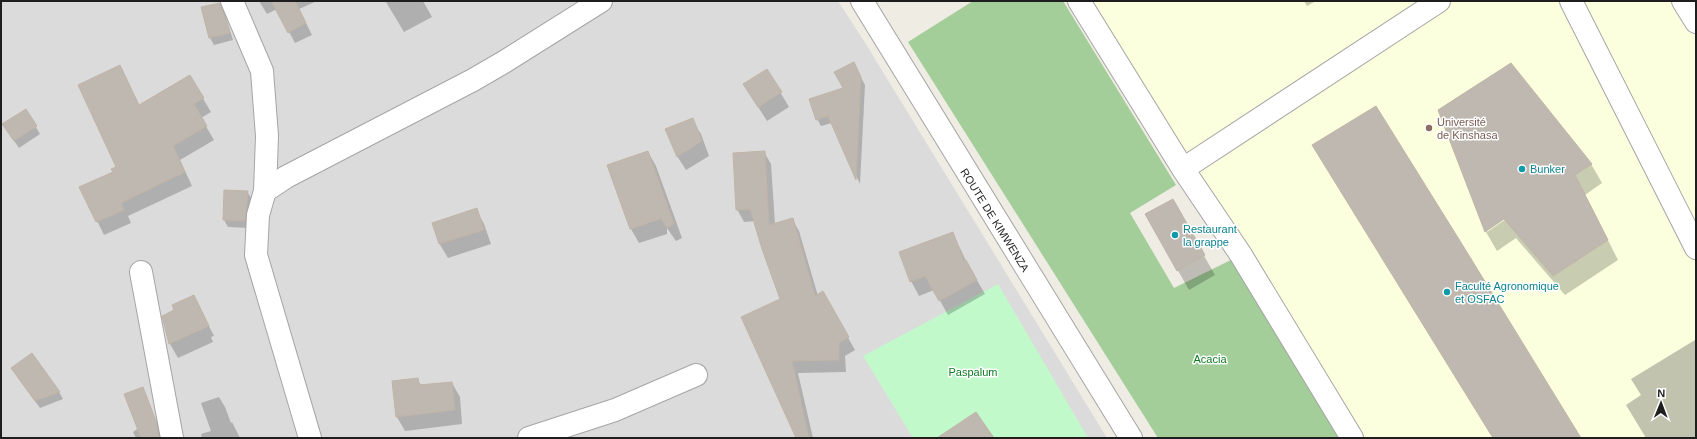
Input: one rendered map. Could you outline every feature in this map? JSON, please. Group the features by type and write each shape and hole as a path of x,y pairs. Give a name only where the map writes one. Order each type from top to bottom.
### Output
{"street":[{"path":"232,1 262,71 267,136 265,191 258,215 256,255 310,438"},
{"path":"265,191 286,177 473,80 601,1"},
{"name":"ROUTE DE KIMWENZA","path":"862,1 1131,438"},
{"path":"1080,1 1183,169 1241,255 1352,438"},
{"path":"1183,169 1439,1"},
{"path":"1571,1 1696,248"},
{"path":"1683,1 1696,22"},
{"path":"141,272 172,438"},
{"path":"529,438 615,410 696,375"}],"shaded area":[{"path":"1,1 838,1 1107,438 1,438"},
{"name":"Université de Kinshasa","path":"1082,1 1696,1 1696,438 1352,438"},
{"path":"1695,340 1696,438 1646,438 1626,405 1641,395 1631,379"}],"green space":[{"name":"Acacia","path":"973,1 1063,1 1176,185 1130,213 1174,288 1241,255 1352,438 1158,438 908,42"},
{"name":"Paspalum","path":"998,284 1088,438 913,438 863,356"}],"building":[{"path":"271,1 295,1 306,23 288,33"},
{"path":"220,3 230,33 209,38 201,7"},
{"path":"854,62 861,77 856,180 828,116 816,120 809,99 843,88 834,72"},
{"name":"Bunker","path":"1511,63 1592,164 1575,175 1608,240 1553,276 1504,219 1485,232 1438,110"},
{"path":"120,65 139,105 190,75 204,98 194,104 207,126 173,146 185,172 121,203 124,210 96,222 79,187 113,172 111,169 116,167 78,85"},
{"path":"767,69 782,92 758,107 743,84"},
{"name":"Faculté Agronomique et OSFAC","path":"1376,106 1581,438 1493,438 1312,145"},
{"path":"26,109 37,126 14,141 2,124"},
{"path":"693,118 702,141 677,157 665,129"},
{"path":"648,151 674,224 667,228 660,217 660,219 630,229 607,165"},
{"path":"765,151 769,225 793,218 815,296 823,291 849,337 839,343 839,360 792,361 809,438 796,438 741,317 780,299 762,249 750,209 736,210 733,153"},
{"path":"224,190 248,191 245,221 223,220"},
{"name":"Restaurant la grappe","path":"1173,199 1205,255 1177,271 1145,214"},
{"path":"477,208 484,230 439,244 432,223"},
{"path":"953,232 964,261 966,260 977,280 939,301 925,276 910,282 899,252"},
{"path":"194,295 209,326 169,344 162,316 174,310 172,305"},
{"path":"32,353 60,392 35,401 11,368"},
{"path":"418,378 419,385 452,382 455,410 396,417 392,381"},
{"path":"143,387 156,421 159,438 141,438 124,394"},
{"path":"976,412 994,438 937,438"}],"place":[{"name":"Université de Kinshasa","path":"1429,128"},
{"name":"Bunker","path":"1522,169"},
{"name":"Restaurant la grappe","path":"1175,235"},
{"name":"Faculté Agronomique et OSFAC","path":"1447,292"}]}
